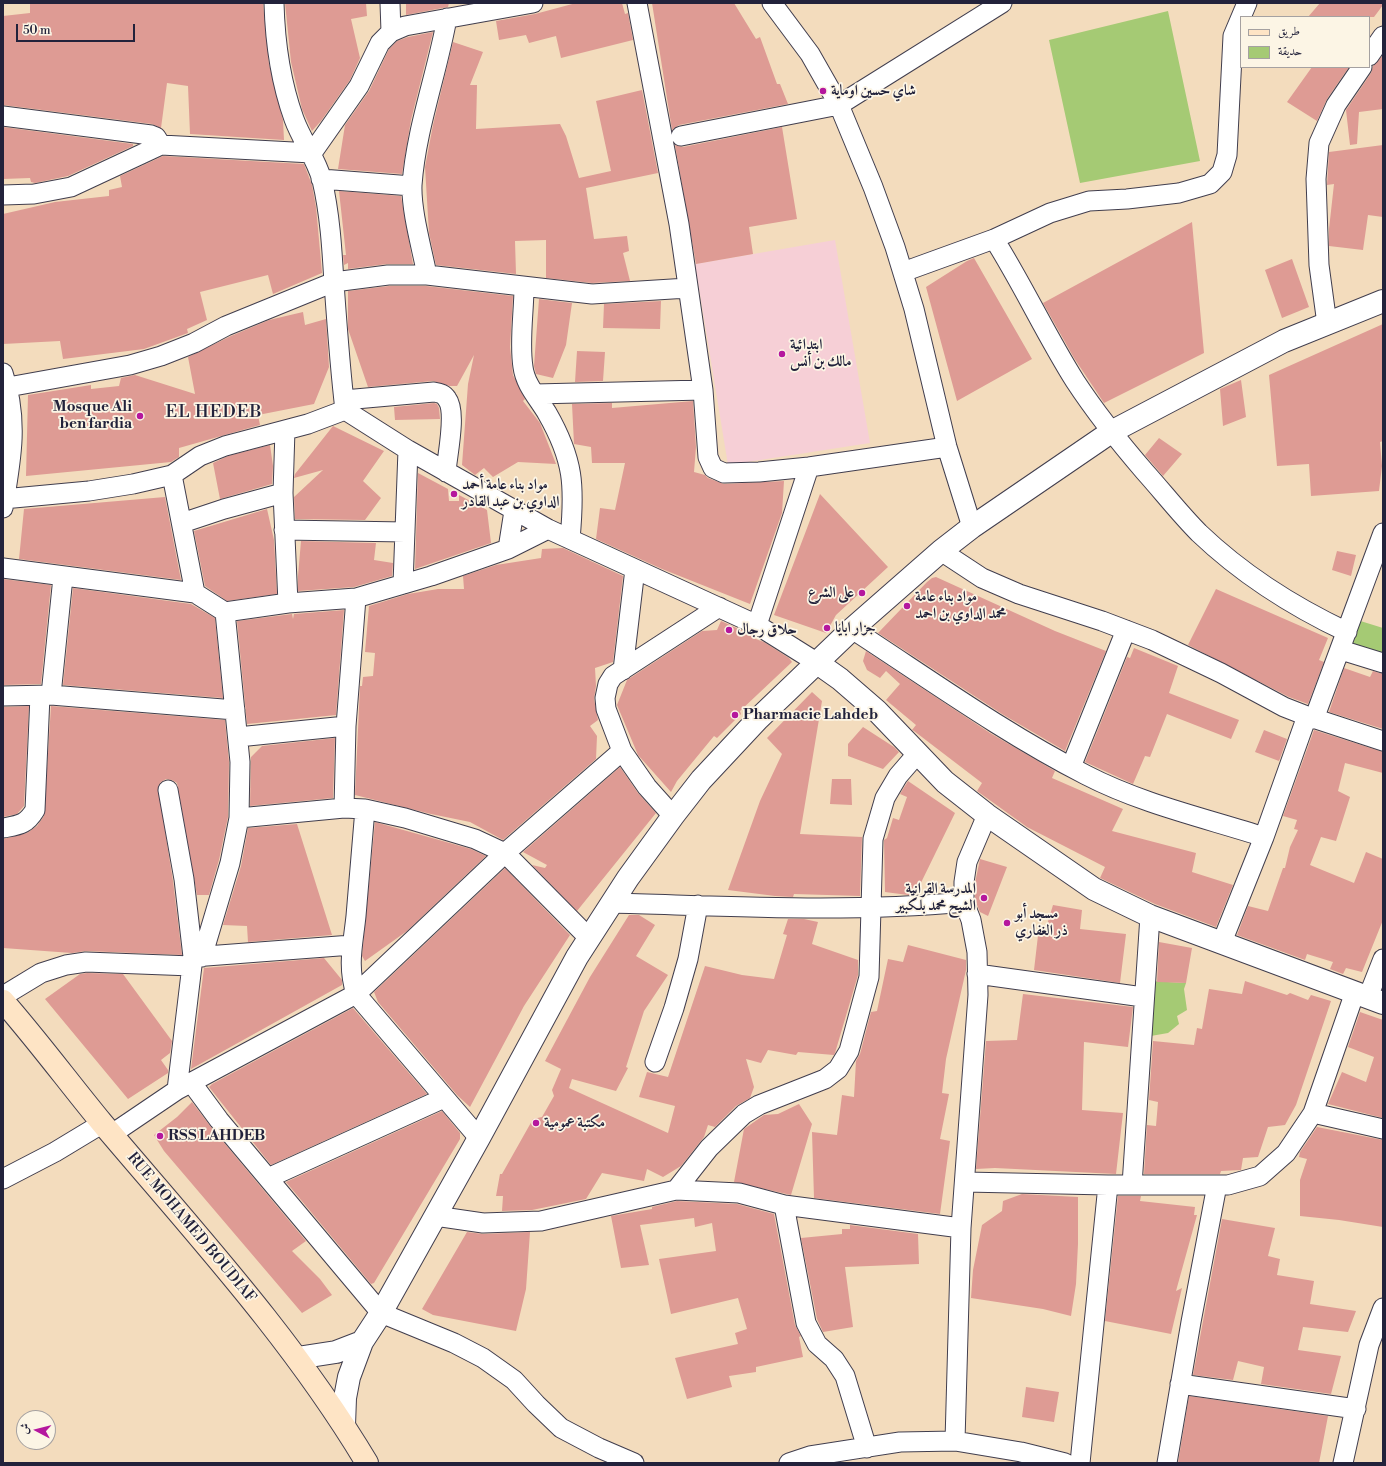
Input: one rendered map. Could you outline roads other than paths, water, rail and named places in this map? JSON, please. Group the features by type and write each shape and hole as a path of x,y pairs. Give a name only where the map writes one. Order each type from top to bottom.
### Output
{"main road":[{"name":"RUE MOHAMED BOUDIAF","path":"3,1001 107,1129 207,1244 297,1358 344,1425 367,1463"}],"street":[{"path":"274,3 275,28 284,81 294,120 312,153 321,179 327,206 344,405"},
{"path":"390,3 392,32"},
{"path":"312,153 358,86 380,43 392,32 405,26 533,3"},
{"path":"637,3 679,224 703,390 708,457 713,468 724,473 759,472 809,467 946,447"},
{"path":"772,3 810,54 839,105 873,187 903,272 914,309 946,447 972,527"},
{"path":"681,136 839,105 1002,3"},
{"path":"1241,16 1247,3"},
{"path":"427,276 414,209 412,186 427,103 447,18"},
{"path":"903,272 994,239 1050,213 1089,201 1127,199 1179,193 1210,184 1222,172 1227,155 1233,36 1240,20"},
{"path":"1370,55 1383,36"},
{"path":"1327,324 1319,265 1316,178 1319,143 1336,105 1361,68"},
{"path":"3,116 151,135 156,137 161,145"},
{"path":"3,195 34,194 71,187 161,145 312,153"},
{"path":"321,179 412,186"},
{"path":"994,239 1076,381 1110,432 1199,533 1236,565 1285,598 1316,618 1347,632"},
{"path":"446,472 452,417 449,401 443,394 434,392 344,405 285,430 225,446 200,456 172,475 133,484 4,502 14,440 5,380 130,364 161,356 194,343 226,326 334,282 388,276 427,276 592,294 688,288"},
{"path":"524,287 523,367 528,383 547,413 566,451 570,470 573,506 570,539"},
{"path":"344,1425 345,1398 349,1377 362,1342 381,1313 589,938 611,903 673,816 701,780 753,724 852,628 941,551 972,527 1110,432 1256,356 1383,301"},
{"path":"535,394 703,390"},
{"path":"344,405 408,450 514,511 548,529 757,625 816,662 840,679 877,711 945,782 988,815 1094,888 1150,916 1369,997"},
{"path":"285,430 283,493 288,603"},
{"path":"403,584 408,450"},
{"path":"757,625 809,467"},
{"path":"172,475 195,593"},
{"path":"182,523 224,509 283,493"},
{"path":"508,549 514,511"},
{"path":"3,568 195,593 225,612 288,603 356,598 508,549 548,529"},
{"path":"284,530 405,532"},
{"path":"1222,942 1310,718 1341,650 1383,533"},
{"path":"941,551 982,578 1019,594 1152,640 1310,718 1383,741"},
{"path":"623,670 635,569"},
{"path":"3,828 20,825 29,820 34,810 45,695 63,577"},
{"path":"344,808 346,726 356,598"},
{"path":"673,816 647,787 622,751 606,709 605,698 608,684 613,676 719,607"},
{"path":"196,960 230,863 239,818 240,762 225,612"},
{"path":"852,628 1009,732 1087,776 1139,798 1264,837"},
{"path":"1071,767 1126,630"},
{"path":"1341,650 1383,663"},
{"path":"3,696 45,695 235,710"},
{"path":"238,737 346,726"},
{"path":"3,1179 55,1152 107,1129 356,994 505,853 622,751"},
{"path":"676,1190 709,1148 744,1114 759,1105 825,1078 838,1069 848,1051 869,976 873,838 883,805 898,776 917,754"},
{"path":"168,790 184,879 196,960 184,1086"},
{"path":"239,818 344,808 365,809 475,839 505,853 589,938"},
{"path":"365,809 350,962 352,980 356,994 479,1138"},
{"path":"955,1441 961,1228 976,1023 978,974 978,952 971,920 964,902 967,862 988,815"},
{"path":"611,903 914,907 964,902"},
{"path":"655,1062 674,1008 688,959 698,905"},
{"path":"1132,1185 1150,916"},
{"path":"3,996 41,973 66,965 86,962 196,960 352,945"},
{"path":"965,1182 1108,1185 1228,1185 1260,1176 1286,1153 1313,1113 1369,997 1383,959"},
{"path":"978,974 1144,997"},
{"path":"184,1086 219,1120 345,1273 381,1313 454,1343 482,1358 514,1380 561,1428 599,1448 634,1463"},
{"path":"268,1178 444,1098"},
{"path":"1313,1113 1383,1129"},
{"path":"1080,1463 1108,1185"},
{"path":"1167,1463 1217,1185"},
{"path":"435,1216 484,1223 542,1221 676,1190 739,1193 784,1205 961,1228"},
{"path":"784,1205 806,1323 817,1344 834,1359 845,1376 867,1448"},
{"path":"1343,1463 1369,1345 1383,1308"},
{"path":"297,1358 336,1352 362,1342"},
{"path":"1180,1384 1356,1409"},
{"path":"789,1463 810,1456 900,1442 955,1441 1021,1452 1065,1463"}],"place":[{"name":"شاي حسين اوماية","path":"823,91"},
{"name":"ابتدائية مالك بن أنس","path":"782,354"},
{"name":"Mosque Ali ben fardia","path":"140,416"},
{"name":"مواد بناء عامة أحمد الداوي بن عبد القادر","path":"454,494"},
{"name":"على الشرع","path":"862,593"},
{"name":"مواد بناء عامة محمد الداوي بن احمد","path":"907,606"},
{"name":"جزار ابايا","path":"827,628"},
{"name":"حلاق رجال","path":"729,630"},
{"name":"Pharmacie Lahdeb","path":"735,715"},
{"name":"المدرسة القرانية الشيح محمد بلكبير","path":"984,898"},
{"name":"مسجد أبو ذر الغفاري","path":"1007,923"},
{"name":"مكتبة عمومية","path":"536,1123"},
{"name":"RSS LAHDEB","path":"160,1136"}],"district":[{"name":"EL HEDEB","path":"214,413"}]}
